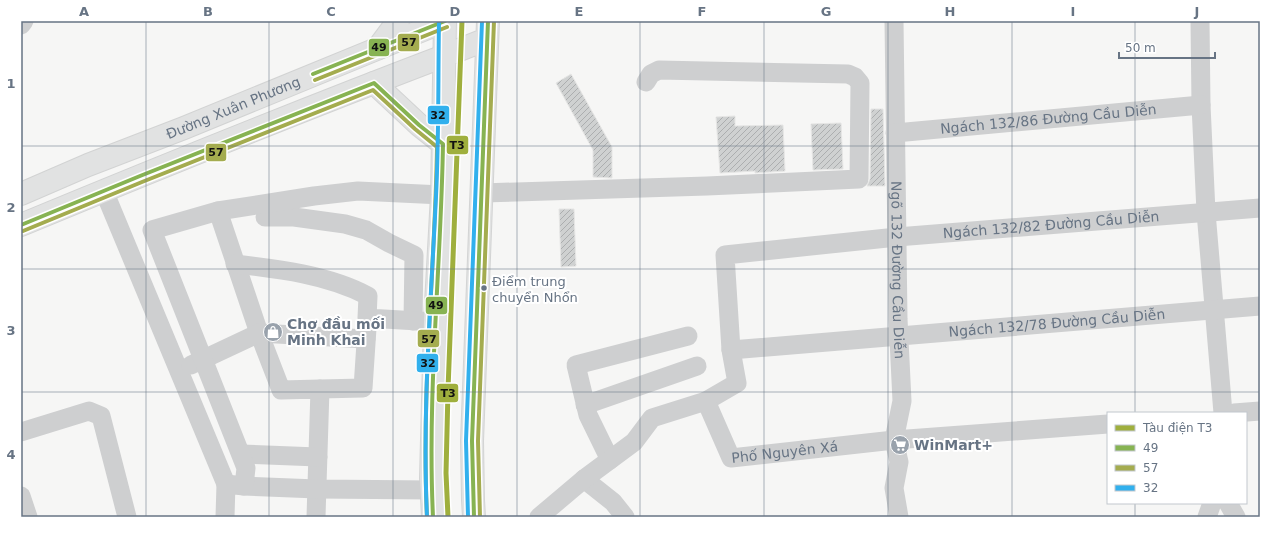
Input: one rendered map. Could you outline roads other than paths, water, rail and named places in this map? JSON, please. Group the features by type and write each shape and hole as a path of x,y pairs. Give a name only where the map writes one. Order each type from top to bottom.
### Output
{"main road":[{"path":"378,48 398,21"},
{"path":"433,517 431,478 435,322 442,195 445,21"},
{"name":"Đường Xuân Phương","path":"21,194 88,165 184,128 445,21"},
{"path":"474,517 472,500 472,441 488,30"},
{"name":"Đường Xuân Phương","path":"21,225 104,190 444,56 488,30"},
{"path":"374,83 419,125 443,144"}],"street":[{"path":"21,25 24,21"},
{"name":"Ngõ 132 Đường Cầu Diễn","path":"894,21 899,336 902,401 894,440 899,462 894,488 899,517"},
{"path":"1200,21 1201,104 1206,212 1223,412"},
{"path":"482,193 707,186 859,179 860,83 855,77 848,74 659,70 651,74 646,82"},
{"name":"Ngách 132/86 Đường Cầu Diễn","path":"895,133 1201,104"},
{"path":"104,190 179,372 235,485"},
{"path":"124,238 218,211 314,196 358,192 442,195"},
{"name":"Ngách 132/82 Đường Cầu Diễn","path":"730,350 725,255 897,237 1260,208"},
{"path":"218,211 235,264 259,332 282,390 364,388 368,296 357,290 317,278 281,270 235,264"},
{"path":"264,217 294,217 345,224 366,230 414,255 413,321"},
{"path":"152,230 246,468 235,485 225,517"},
{"name":"Ngách 132/78 Đường Cầu Diễn","path":"730,350 1260,306"},
{"path":"367,318 435,322"},
{"path":"179,372 259,332 366,339"},
{"path":"610,460 588,415 576,365 688,336"},
{"path":"539,517 584,479 634,442 652,418 706,401 737,383 730,350"},
{"path":"585,405 697,366"},
{"path":"316,517 320,389"},
{"name":"Phố Nguyên Xá","path":"706,401 732,458 894,440 1107,424"},
{"path":"1243,412 1260,410"},
{"path":"21,432 89,411 101,416 127,517"},
{"path":"241,454 318,457"},
{"path":"584,479 612,502 625,517"},
{"path":"235,485 317,490 432,490"},
{"path":"1207,517 1212,504"},
{"path":"1229,504 1236,517"}],"metro line":[{"name":"T3","path":"448,517 446,473 448,390 462,21"}],"place":[{"name":"Điểm trung chuyển Nhổn","path":"484,288"},
{"name":"Chợ đầu mối Minh Khai","path":"273,332"},
{"name":"WinMart+","path":"900,445"}]}
